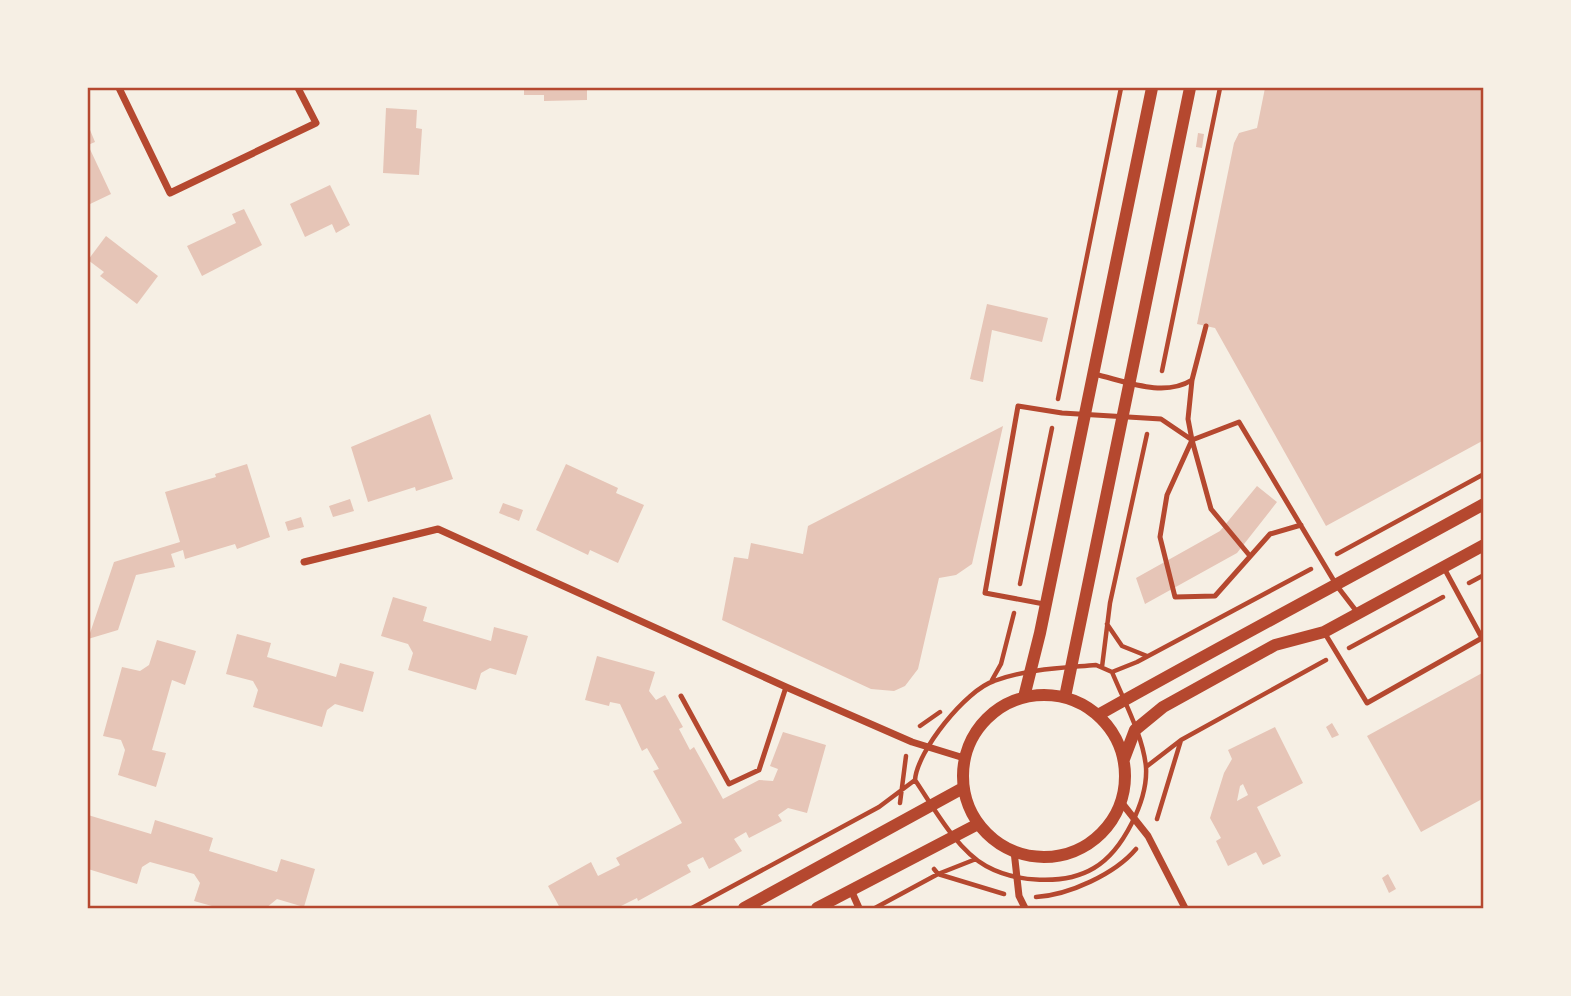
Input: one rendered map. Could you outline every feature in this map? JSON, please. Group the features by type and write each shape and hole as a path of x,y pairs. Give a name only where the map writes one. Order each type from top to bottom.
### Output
{"street":[{"path":"119,88 170,193 316,123 298,88"},
{"path":"1024,697 1046,604 1152,88"},
{"path":"1065,697 1190,88"},
{"path":"1098,715 1203,654 1336,586 1483,504"},
{"path":"304,562 438,529 912,742 964,758"},
{"path":"1124,759 1135,730 1163,707 1275,645 1324,632 1483,545"},
{"path":"1024,697 1065,697 1098,715 1115,735 1124,759 1125,781 1121,802 1109,825 1090,843 1066,855 1040,857 1014,851 994,840 978,824 968,807 963,788 964,758 972,737 986,719 1003,706 1024,697"},
{"path":"744,908 963,788"},
{"path":"1121,802 1148,836 1185,908"},
{"path":"817,908 978,824"},
{"path":"1014,851 1019,896 1026,908"},
{"path":"851,890 859,908"}],"lane":[{"path":"1206,326 1192,380 1188,418 1192,440 1211,509 1250,556"},
{"path":"1094,374 1157,388 1180,387 1192,380"},
{"path":"1046,604 985,593 1018,406 1085,415 1161,419 1174,425 1192,440"},
{"path":"1301,525 1270,534 1216,596 1175,597 1160,537 1167,495 1192,440 1239,422 1301,525 1336,586 1359,613"},
{"path":"1324,632 1367,703 1482,638 1444,567"},
{"path":"681,696 729,784 759,770 786,687"}],"path":[{"path":"692,908 900,793 915,780 928,748 954,711 991,681 1002,664 1018,598 1121,88"},
{"path":"1157,388 1170,346 1220,88"},
{"path":"1102,667 1106,622 1150,419"},
{"path":"1106,622 1122,646 1148,656"},
{"path":"1103,645 1109,648"},
{"path":"1112,672 1137,662 1128,658"},
{"path":"915,780 976,859 999,872 1017,877 1067,877 1094,868 1135,820 1143,793 1146,767 1135,730 1112,672 1102,667 1071,667 1030,672 991,681"},
{"path":"905,820 900,811 900,793 906,757 918,727 940,712"},
{"path":"922,852 938,874 1019,896 1056,896 1125,862 1148,836 1159,814 1174,756 1181,740 1146,767"},
{"path":"875,908 938,874 976,859"}],"building":[{"path":"524,88 587,88 587,100 544,101 544,95 524,95"},
{"path":"1265,88 1484,88 1484,440 1326,526 1215,328 1197,324 1234,143 1239,133 1257,128"},
{"path":"386,108 417,110 416,128 422,129 419,175 383,173"},
{"path":"88,125 95,142 88,145"},
{"path":"1198,133 1204,134 1202,148 1196,147"},
{"path":"88,145 111,194 88,205"},
{"path":"330,185 350,225 336,233 332,224 305,237 290,204"},
{"path":"244,209 262,245 202,276 187,246 236,223 232,214"},
{"path":"106,236 158,276 137,304 100,276 104,272 88,260"},
{"path":"987,304 1048,318 1042,342 992,330 983,382 970,379"},
{"path":"430,414 453,479 416,491 415,487 368,502 351,447"},
{"path":"1003,426 972,564 956,575 939,578 918,669 905,686 894,691 871,689 722,620 734,557 748,559 751,543 803,554 808,526"},
{"path":"247,464 270,537 237,549 235,544 185,559 183,550 171,554 175,567 136,575 118,630 88,639 114,562 180,542 165,492 216,477 215,474"},
{"path":"566,464 618,488 616,493 644,505 618,563 590,550 588,555 536,530"},
{"path":"1257,486 1277,502 1237,553 1145,604 1136,578 1220,531"},
{"path":"350,499 354,511 333,517 329,506"},
{"path":"503,503 523,510 519,521 499,513"},
{"path":"301,517 304,527 288,531 285,522"},
{"path":"393,597 427,607 423,621 491,641 494,627 528,636 516,675 490,668 481,673 476,690 408,670 413,653 408,644 381,636"},
{"path":"237,634 271,643 267,657 336,677 340,663 374,672 363,712 335,704 327,710 322,727 253,707 258,690 253,681 226,674"},
{"path":"157,640 196,651 185,685 172,680 152,750 166,753 156,787 118,775 125,750 121,740 103,736 122,667 140,671 149,665"},
{"path":"597,656 655,672 649,691 656,700 665,695 683,727 679,729 690,750 694,747 723,799 759,780 773,781 778,769 770,766 783,732 826,745 807,813 788,808 778,815 782,821 749,838 746,832 734,839 742,851 709,869 703,857 687,865 691,872 638,901 637,898 617,908 560,908 548,886 591,862 598,876 620,865 616,858 682,823 653,771 659,769 647,748 642,751 620,704 610,702 609,706 585,700"},
{"path":"1484,672 1484,798 1421,832 1367,736"},
{"path":"1332,723 1339,735 1332,738 1326,727"},
{"path":"1275,727 1303,783 1257,807 1281,856 1263,865 1256,852 1228,866 1216,841 1221,838 1210,818 1224,773 1232,759 1228,750","holes":["1243,784 1248,795 1237,801 1240,786"]},
{"path":"88,815 151,834 155,820 213,838 209,851 277,872 281,859 315,869 304,907 277,899 266,908 219,908 194,901 200,883 194,874 150,862 142,867 137,884 88,869"},
{"path":"1388,874 1396,889 1389,893 1382,878"}]}
